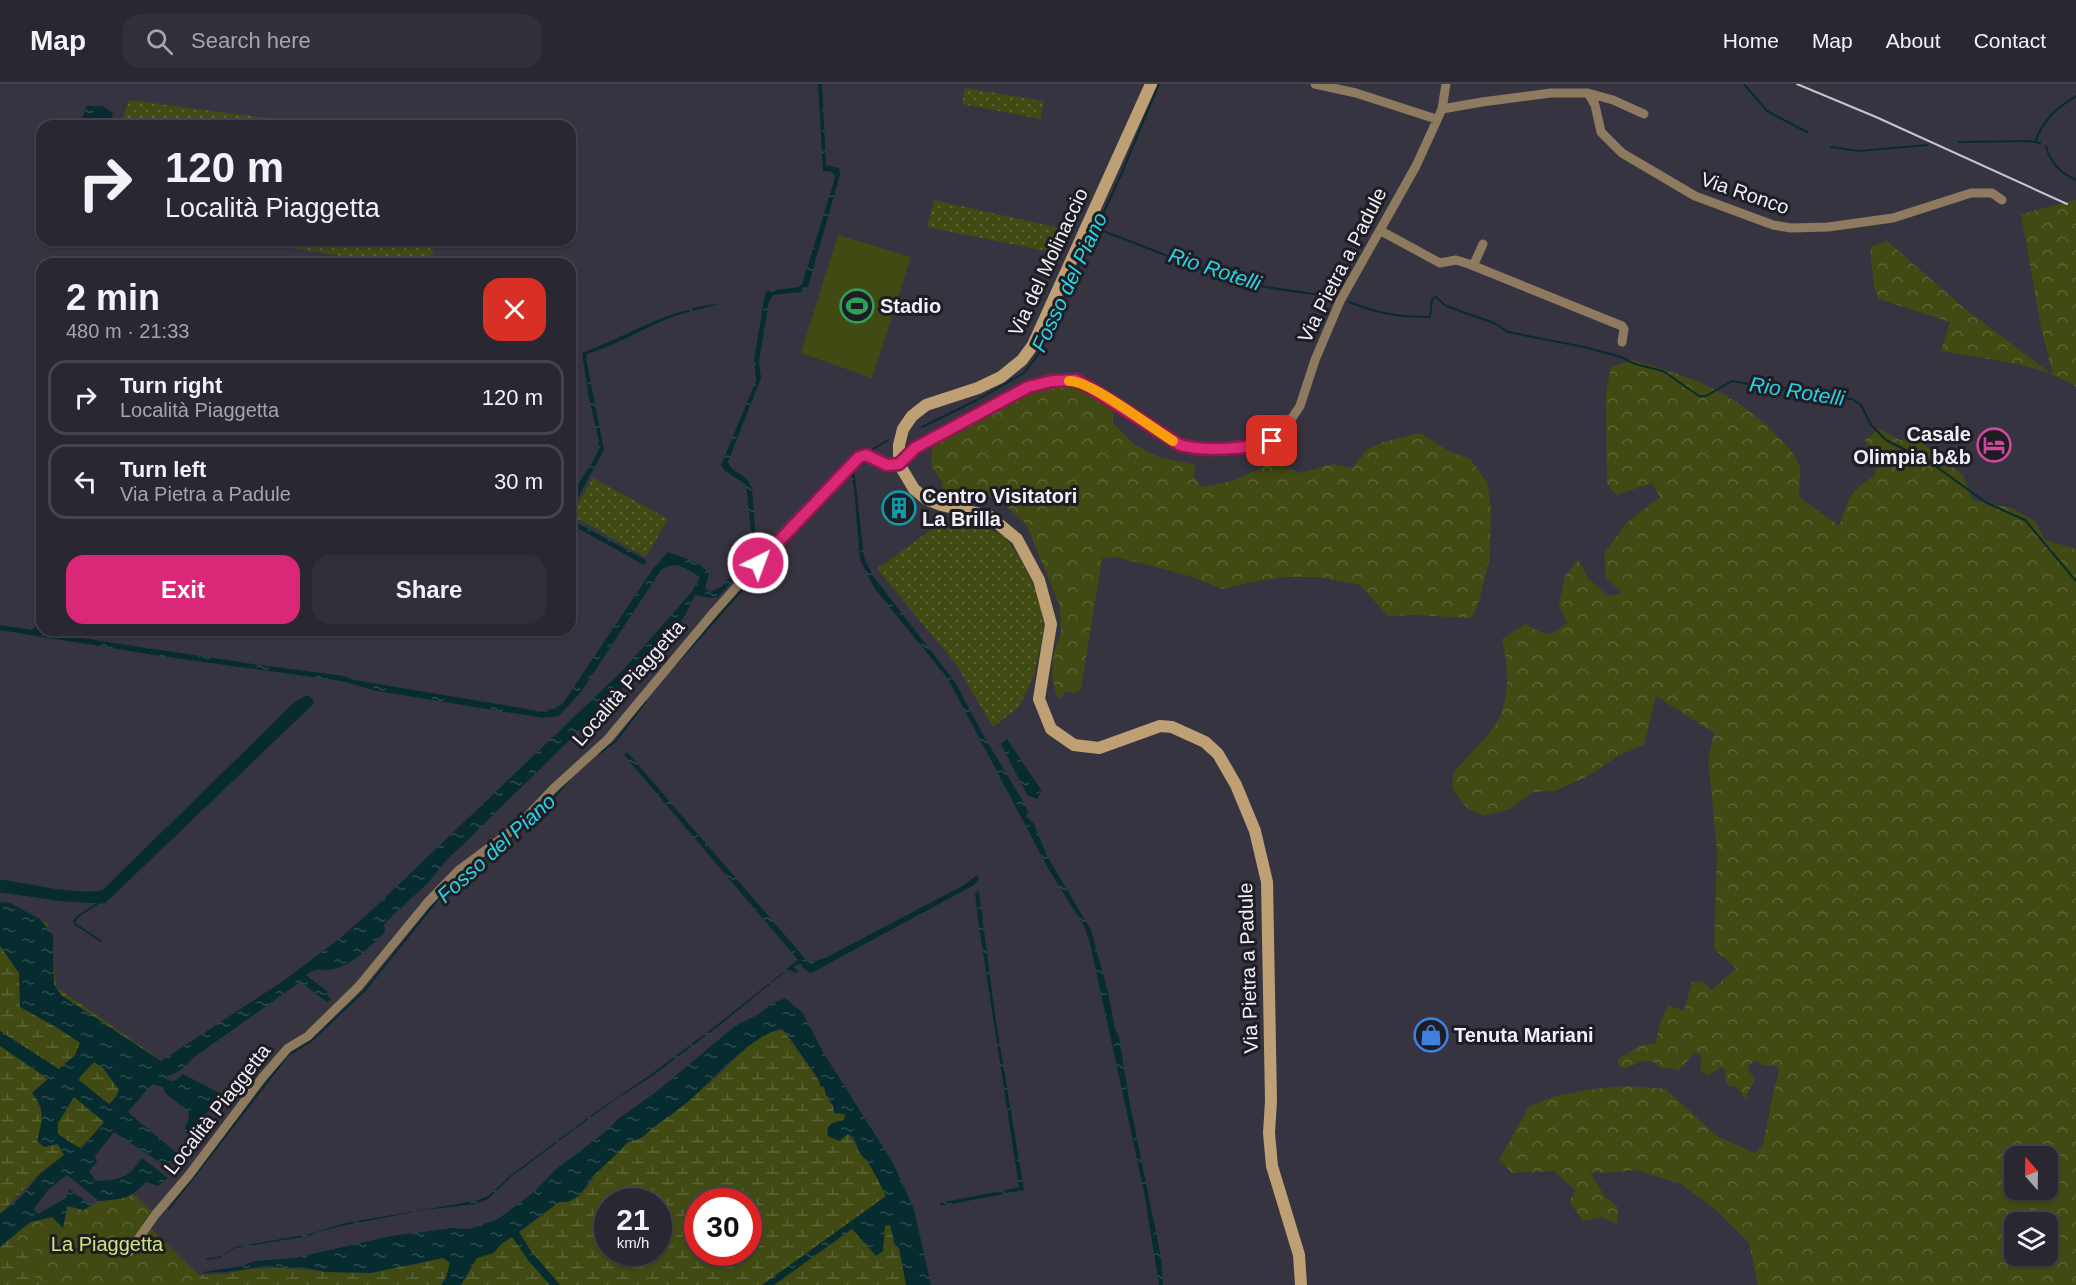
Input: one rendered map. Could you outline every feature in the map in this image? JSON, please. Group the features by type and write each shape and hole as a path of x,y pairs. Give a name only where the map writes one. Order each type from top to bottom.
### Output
{"street":[{"name":"Via del Molinaccio","path":"899,464 899,446 903,429 912,416 926,405 978,388 1001,377 1022,360 1033,345 1151,84"},
{"path":"1315,84 1356,93 1436,119"},
{"name":"Via Pietra a Padule","path":"1301,1285 1299,1256 1272,1166 1269,1133 1271,1101 1267,882 1255,831 1236,785 1218,754 1205,742 1172,728 1160,726 1099,748 1074,745 1051,729 1039,699 1051,624 1039,580 1017,538 989,516 941,506 926,499 914,489 899,464 915,448 951,428 1028,387 1052,381 1076,380 1180,445 1193,449 1256,446 1272,441 1287,427 1300,406 1315,360 1340,301 1416,166 1442,110 1446,84"},
{"path":"1442,110 1551,93 1588,93 1613,100 1644,114"},
{"name":"Via Ronco","path":"1588,93 1598,111 1601,132 1622,153 1686,191 1763,222 1791,228 1828,227 1893,218 1971,193 1992,193 2002,200"},
{"path":"1381,231 1440,263 1456,260 1622,326 1624,329 1622,342"},
{"path":"1473,266 1483,244"},
{"name":"Località Piaggetta","path":"129,1252 155,1215 288,1048 308,1036 359,986 427,903 459,870 517,827 553,789 608,739 714,612 851,465 859,457 866,455 887,465 899,464"}],"green space":[{"path":"965,88 1044,101 1040,119 962,104"},
{"path":"129,100 281,120 122,120"},
{"path":"934,200 1073,231 1061,254 927,227"},
{"path":"2076,200 2076,387 2063,379 2030,367 1941,351 1950,322 1879,299 1874,286 1870,247 1887,241 1964,308 2053,375 2041,327 2021,214"},
{"path":"838,235 911,257 872,378 801,353"},
{"path":"282,246 434,246 431,258 346,258"},
{"path":"1633,360 1693,380 1727,396 1760,420 1789,448 1800,468 1799,497 1839,526 1849,498 1858,487 1874,476 1878,462 1865,440 1879,429 1900,440 1917,439 1963,475 1972,500 2012,508 2035,521 2045,540 2076,549 2076,1285 1758,1285 1749,1243 1717,1211 1681,1184 1636,1170 1590,1172 1605,1197 1618,1207 1617,1224 1602,1217 1583,1221 1569,1201 1576,1191 1554,1171 1512,1173 1499,1160 1529,1106 1559,1095 1627,1086 1666,1089 1718,1137 1755,1153 1763,1146 1779,1071 1776,1066 1763,1065 1756,1060 1748,1066 1755,1079 1745,1099 1737,1087 1728,1086 1725,1078 1726,1071 1722,1067 1708,1075 1701,1072 1702,1056 1695,1052 1678,1071 1672,1068 1662,1069 1649,1061 1639,1062 1625,1069 1618,1065 1619,1058 1642,1045 1656,1043 1660,1023 1668,1005 1684,1011 1692,982 1701,981 1712,990 1736,968 1714,949 1717,850 1708,759 1714,733 1656,696 1644,745 1616,757 1590,775 1555,791 1533,792 1510,809 1484,816 1468,809 1452,788 1453,773 1491,731 1502,710 1507,675 1502,639 1525,624 1540,632 1552,634 1567,623 1559,604 1565,576 1578,560 1588,578 1608,596 1622,593 1606,577 1604,554 1626,523 1660,497 1652,483 1616,495 1607,484 1606,392 1611,367"},
{"path":"1066,384 1084,389 1113,409 1113,423 1135,445 1159,457 1195,465 1194,477 1202,487 1233,481 1276,463 1300,473 1333,464 1352,468 1367,449 1420,433 1447,450 1470,459 1487,482 1491,507 1490,557 1479,601 1472,618 1388,616 1360,585 1318,577 1285,577 1223,589 1189,576 1152,566 1115,557 1102,558 1081,690 1073,693 1066,691 1061,698 1056,695 1052,675 1054,652 1061,633 1060,606 1026,524 997,498 979,495 959,499 945,496 941,480 931,466 933,442 1036,386"},
{"path":"593,478 668,519 646,557 576,518 576,507"},
{"path":"943,521 972,522 1005,536 1021,560 1042,602 1043,632 1034,676 1019,707 993,727 956,664 877,569"},
{"path":"0,905 17,909 47,923 54,959 56,987 155,1056 103,1125 80,1147 64,1155 40,1173 0,1214"},
{"path":"783,1030 823,1087 835,1111 846,1113 848,1131 857,1148 875,1172 896,1220 891,1225 894,1244 900,1248 908,1285 199,1285 199,1275 226,1274 248,1269 282,1268 323,1271 389,1268 441,1258 478,1258 514,1236 558,1203 570,1200 587,1188 595,1173 630,1141 639,1139 714,1079 767,1032"},
{"name":"La Piaggetta","path":"133,1194 152,1211 144,1222 199,1275 199,1285 42,1285 42,1282 36,1280 30,1268 36,1255 34,1247 20,1252 12,1236 32,1222 52,1217 63,1228 68,1206 84,1210 99,1201 126,1198"},
{"path":"12,1236 20,1252 35,1247 36,1255 30,1268 36,1280 43,1282 42,1285 0,1285 0,1247"}],"water":[{"path":"818,84 822,84 826,165 839,168 840,175 808,287 801,292 773,295 769,302 759,362 761,378 728,462 733,469 747,479 752,488 757,554 718,597 695,595 686,614 667,640 645,659 628,683 384,924 385,932 374,943 362,954 341,967 314,971 306,975 328,992 331,1000 327,1002 300,982 193,1058 181,1070 167,1076 167,1079 174,1081 183,1074 225,1096 215,1107 196,1121 196,1125 210,1134 201,1144 184,1130 189,1118 188,1111 165,1093 163,1087 152,1084 128,1112 179,1155 167,1167 114,1132 95,1156 97,1162 89,1171 96,1181 117,1179 132,1170 142,1158 168,1178 158,1186 146,1182 125,1197 99,1201 67,1175 48,1190 34,1209 38,1214 66,1198 69,1189 91,1205 84,1210 67,1206 63,1228 52,1217 30,1222 0,1247 0,1214 21,1197 40,1174 64,1155 58,1144 44,1147 37,1141 42,1116 32,1093 48,1079 0,1046 0,1031 59,1069 75,1055 80,1043 20,1007 19,973 0,946 0,902 10,903 40,919 53,935 54,984 61,995 161,1061 283,981 339,939 372,910 622,671 691,593 700,577 677,565 661,570 581,692 559,716 543,718 377,691 341,681 37,636 69,636 344,676 354,680 546,712 554,709 563,703 655,566 668,552 690,560 705,569 709,574 705,588 710,592 721,587 753,551 746,485 724,470 721,465 756,381 754,359 765,294 767,291 799,287 802,284 835,178 832,172 823,171","holes":["94,1062 103,1068 119,1090 109,1104 79,1080","74,1097 104,1122 81,1149 58,1134 58,1123"]},
{"path":"86,106 102,106 113,113 111,120 82,120"},
{"path":"723,303 668,319 587,354 604,450 576,501 576,488 598,452 599,441 589,399 582,353 673,314"},
{"path":"854,467 864,557 873,576 955,682 1024,803 1028,812 1026,816 1034,824 1047,856 1091,930 1108,992 1115,1029 1119,1037 1161,1257 1163,1285 1159,1285 1144,1192 1090,943 1084,926 1049,870 948,679 875,589 866,572 860,559 854,488 850,472"},
{"path":"576,522 646,560 644,565 576,527"},
{"path":"0,625 32,630 36,626 36,636 0,630"},
{"path":"1007,739 1042,791 1037,799 1027,795 1001,744"},
{"path":"627,752 809,963 825,958 964,885 977,875 979,879 974,885 817,970 810,973 801,964 794,967 798,972 795,974 791,970 785,972 651,1077 613,1101 512,1176 488,1199 476,1204 425,1210 346,1225 309,1236 235,1248 219,1258 207,1260 206,1258 218,1257 235,1247 309,1234 345,1223 475,1201 488,1196 511,1175 597,1111 650,1075 798,960 624,755"},
{"path":"979,891 995,1015 1024,1190 941,1206 940,1203 1019,1187 978,920 975,893"},
{"path":"785,998 803,1013 823,1052 893,1163 914,1209 931,1285 906,1285 899,1248 895,1245 890,1225 885,1226 883,1251 876,1256 852,1229 774,1285 762,1285 886,1196 870,1165 859,1152 854,1137 848,1134 839,1141 828,1136 829,1126 844,1120 845,1114 834,1113 824,1087 820,1086 819,1080 787,1034 781,1029 746,1048 683,1106 641,1138 627,1142 593,1176 580,1195 568,1202 559,1202 519,1232 531,1251 560,1285 550,1285 512,1237 501,1244 494,1253 477,1258 461,1285 441,1285 450,1263 443,1258 371,1273 325,1272 302,1267 265,1266 203,1273 242,1266 255,1261 294,1258 391,1236 452,1228 469,1229 498,1219 535,1191 555,1170 604,1133 618,1119 656,1092 735,1026"}],"waterway":[{"name":"Fosso del Piano","path":"922,427 977,400 1024,373 1037,356 1120,177 1159,84"},
{"path":"1744,84 1767,111 1807,132"},
{"path":"2035,142 2051,115 2076,96"},
{"path":"1959,142 2028,141 2040,143"},
{"path":"1831,147 1859,151 1927,145"},
{"path":"2046,146 2056,166 2076,180"},
{"name":"Rio Rotelli","path":"1097,229 1243,282 1338,297"},
{"name":"Rio Rotelli","path":"1436,297 1446,306 1494,323 1508,332 1584,347 1663,371 1699,396 1706,396 1732,381 1753,385 1772,385 1819,396 1852,399 1861,405 1871,425 1886,440 1931,463 1987,503 2025,520 2076,581"},
{"name":"Rio Rotelli","path":"1349,302 1389,314 1430,317 1434,298"},
{"name":"Fosso del Piano","path":"873,449 888,440"},
{"name":"Fosso del Piano","path":"766,563 830,494"},
{"name":"Fosso del Piano","path":"676,664 758,572"},
{"path":"0,884 67,895 105,894 297,706 307,700 309,702 103,899 65,897 0,888"},
{"name":"Fosso del Piano","path":"598,754 616,741 646,701"},
{"name":"Fosso del Piano","path":"480,860 535,819 569,780"},
{"name":"Fosso del Piano","path":"169,1209 288,1055 310,1042 364,991 443,893 471,866"},
{"path":"101,899 74,921 75,924 101,941"}],"railway":[{"path":"1797,84 1876,117 2067,204"}],"slow traffic":[{"path":"1069,381 1076,380 1094,390 1173,441"}],"place":[{"name":"Stadio","path":"857,306"},
{"name":"Casale Olimpia b&b","path":"1994,445"},
{"name":"Centro Visitatori La Brilla","path":"899,508"},
{"name":"Tenuta Mariani","path":"1431,1035"}],"route":[{"path":"758,563 859,457 866,455 887,465 899,464 915,448 951,428 1028,387 1052,381 1076,380 1180,445 1193,449 1256,446 1272,441"}]}
